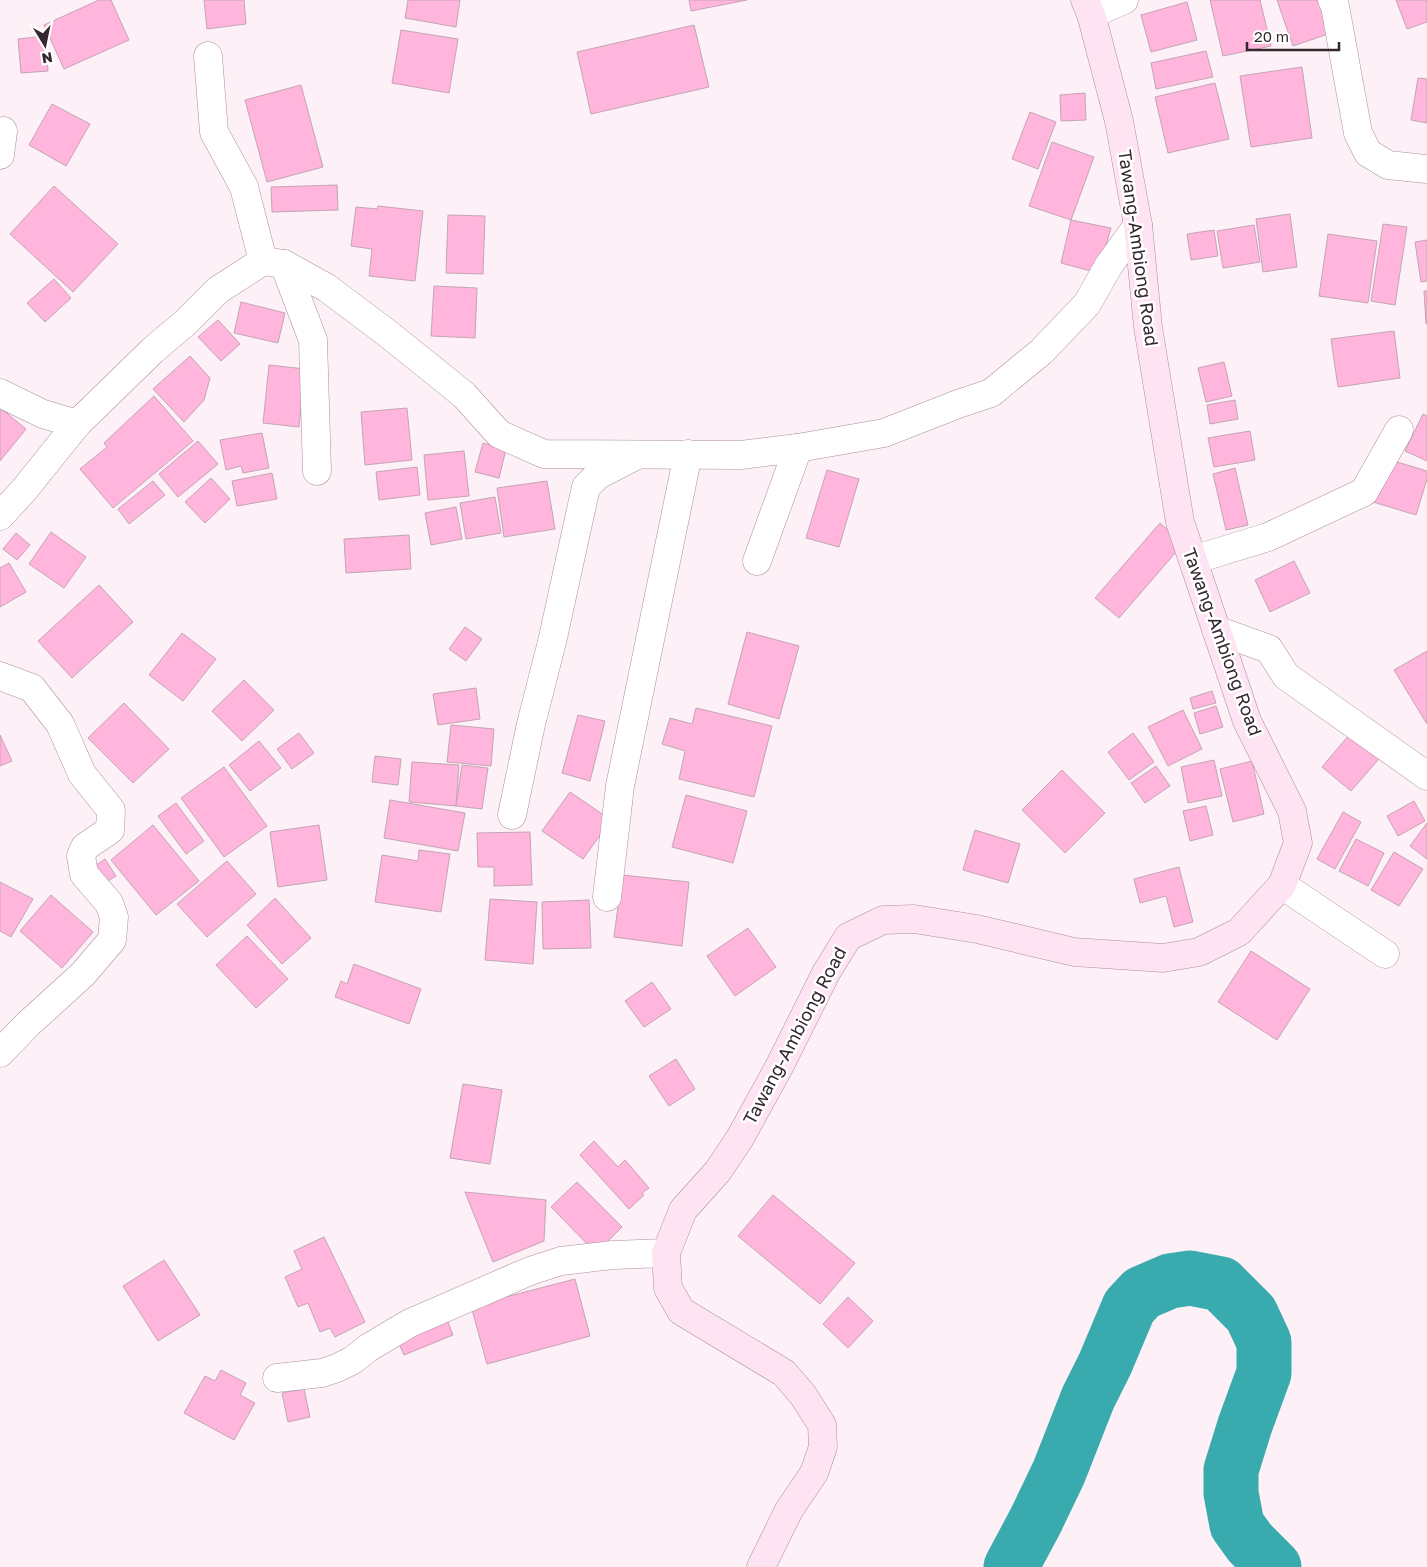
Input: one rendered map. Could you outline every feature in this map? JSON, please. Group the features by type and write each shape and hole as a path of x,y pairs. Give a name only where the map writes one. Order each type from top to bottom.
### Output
{"main road":[{"name":"Tawang-Ambiong Road","path":"761,1567 789,1510 814,1473 823,1447 822,1425 803,1394 784,1373 681,1311 668,1288 666,1253 683,1210 718,1171 740,1138 779,1068 826,973 848,938 883,920 914,919 977,929 1074,952 1164,958 1199,952 1239,932 1282,885 1298,843 1292,811 1247,721 1180,522 1148,326 1138,226 1119,121 1088,7"}],"street":[{"path":"1088,7 1124,0"},
{"path":"1332,0 1335,6 1358,133 1368,153 1388,165 1427,169"},
{"path":"208,56 214,132 244,187 273,263 313,340 317,472"},
{"path":"273,263 327,288 388,333 464,395 499,434 544,454 741,455 798,448 884,432 991,393 1041,352 1088,304 1109,265 1138,226"},
{"path":"0,516 24,490 77,424 152,350 186,322 218,290 273,263"},
{"path":"0,393 43,414 77,424"},
{"path":"1193,560 1268,537 1364,492 1399,430"},
{"path":"757,561 798,448"},
{"path":"512,815 586,487 598,475 641,454"},
{"path":"607,897 620,786 688,454"},
{"path":"1216,630 1269,649 1286,676 1427,776"},
{"path":"0,676 32,688 60,724 82,774 111,810 110,830 85,847 81,856 84,874 109,903 114,917 112,940 83,974 28,1024 0,1053"},
{"path":"1282,885 1385,954"},
{"path":"277,1378 315,1374 337,1368 353,1360 368,1348 410,1323 530,1270 561,1261 613,1255 666,1253"}],"building":[{"path":"99,0 111,0 129,40 64,69 44,25"},
{"path":"204,0 244,0 246,24 207,29"},
{"path":"408,0 460,0 456,27 405,18"},
{"path":"689,0 747,0 691,11"},
{"path":"1210,0 1260,0 1271,46 1223,56"},
{"path":"1277,0 1322,0 1334,32 1293,46"},
{"path":"1396,0 1427,0 1427,22 1407,29"},
{"path":"1187,2 1197,40 1151,52 1141,15"},
{"path":"694,25 709,87 591,114 577,52"},
{"path":"401,30 458,39 449,93 392,83"},
{"path":"45,36 48,71 21,73 18,39"},
{"path":"1206,51 1213,77 1156,89 1151,63"},
{"path":"1302,67 1312,138 1251,147 1240,76"},
{"path":"1418,78 1427,79 1427,123 1411,120"},
{"path":"1215,83 1229,139 1168,153 1155,97"},
{"path":"301,85 323,167 267,182 245,100"},
{"path":"1085,93 1086,120 1061,121 1060,95"},
{"path":"52,104 90,124 66,166 29,145"},
{"path":"1030,112 1056,122 1038,169 1012,159"},
{"path":"1052,142 1094,157 1071,220 1029,206"},
{"path":"337,185 338,210 272,212 271,187"},
{"path":"54,186 118,244 73,292 10,234"},
{"path":"378,206 423,211 415,281 369,276 372,249 351,246 356,207 377,209"},
{"path":"1290,214 1297,267 1263,272 1256,219"},
{"path":"448,215 485,216 483,274 446,273"},
{"path":"1071,220 1111,228 1098,273 1061,263"},
{"path":"1383,224 1407,227 1395,305 1371,301"},
{"path":"1254,225 1260,262 1223,268 1217,231"},
{"path":"1214,230 1218,256 1191,260 1187,234"},
{"path":"1328,234 1377,241 1368,303 1319,296"},
{"path":"1427,240 1427,281 1421,282 1415,242"},
{"path":"54,279 71,298 45,322 27,303"},
{"path":"434,286 477,288 475,338 431,336"},
{"path":"1424,291 1427,291 1427,324 1426,324"},
{"path":"241,302 285,313 278,343 234,333"},
{"path":"218,320 240,344 221,361 198,337"},
{"path":"1394,331 1400,378 1338,387 1331,339"},
{"path":"190,356 210,378 204,400 184,422 153,389"},
{"path":"1224,362 1232,396 1206,402 1198,368"},
{"path":"269,365 305,369 299,427 263,423"},
{"path":"154,396 193,441 113,508 80,469 107,447 104,443"},
{"path":"1235,400 1238,419 1210,424 1207,405"},
{"path":"407,408 412,460 365,465 361,412"},
{"path":"2,409 26,429 0,461 0,411"},
{"path":"1423,414 1427,416 1427,461 1405,451"},
{"path":"1250,431 1255,460 1214,467 1208,438"},
{"path":"262,433 269,468 243,473 241,466 226,470 220,440"},
{"path":"198,441 218,464 178,497 159,474"},
{"path":"483,443 506,449 499,478 475,472"},
{"path":"464,451 469,496 428,500 424,455"},
{"path":"1387,459 1427,471 1427,479 1416,515 1373,502"},
{"path":"417,467 420,495 379,500 376,472"},
{"path":"1235,468 1248,525 1226,530 1213,474"},
{"path":"827,470 859,479 839,547 806,538"},
{"path":"272,473 277,499 237,506 232,481"},
{"path":"211,478 230,499 205,523 185,502"},
{"path":"153,481 165,495 129,524 118,509"},
{"path":"547,481 555,529 504,537 497,488"},
{"path":"495,497 501,533 466,539 460,503"},
{"path":"456,507 462,539 431,545 425,513"},
{"path":"1160,523 1183,544 1119,618 1095,598"},
{"path":"51,532 86,557 64,588 29,564"},
{"path":"16,533 30,545 17,560 3,549"},
{"path":"409,535 411,569 346,573 344,539"},
{"path":"1294,561 1310,593 1270,612 1255,580"},
{"path":"9,563 26,592 0,607 0,568"},
{"path":"99,585 133,622 72,678 38,641"},
{"path":"465,627 482,639 466,661 449,649"},
{"path":"747,632 799,646 779,719 728,704"},
{"path":"182,633 216,659 183,701 149,675"},
{"path":"1427,651 1427,724 1394,670"},
{"path":"244,680 274,710 242,741 212,711"},
{"path":"476,688 480,719 438,725 433,694"},
{"path":"1212,691 1216,703 1193,709 1190,698"},
{"path":"124,703 169,749 133,783 88,738"},
{"path":"1216,706 1223,727 1200,734 1194,713"},
{"path":"696,708 772,726 754,797 679,779 685,751 662,744 670,718 692,724"},
{"path":"1183,710 1202,749 1168,766 1148,727"},
{"path":"578,715 605,721 590,781 562,773"},
{"path":"451,725 494,729 491,766 447,762"},
{"path":"1355,728 1385,752 1351,791 1322,767"},
{"path":"299,733 314,753 292,769 277,749"},
{"path":"1133,733 1154,762 1129,780 1108,752"},
{"path":"0,735 12,761 0,766"},
{"path":"259,741 281,768 250,791 229,765"},
{"path":"375,756 401,759 398,785 372,782"},
{"path":"1214,760 1222,796 1188,803 1181,767"},
{"path":"1252,761 1264,814 1233,822 1220,769"},
{"path":"412,762 459,765 456,806 409,802"},
{"path":"462,765 488,768 482,809 456,806"},
{"path":"1156,766 1170,786 1145,803 1131,783"},
{"path":"224,767 267,826 224,857 181,798"},
{"path":"1062,770 1105,813 1065,853 1022,810"},
{"path":"570,792 611,820 583,859 542,831"},
{"path":"686,795 747,811 733,863 672,847"},
{"path":"390,800 465,813 458,851 384,838"},
{"path":"1414,801 1425,821 1398,836 1387,816"},
{"path":"176,803 204,841 186,854 158,816"},
{"path":"1206,806 1213,835 1190,841 1183,811"},
{"path":"1343,812 1361,822 1335,869 1317,859"},
{"path":"1427,823 1427,859 1410,846"},
{"path":"153,825 199,881 156,915 111,860"},
{"path":"319,825 327,880 278,887 270,832"},
{"path":"975,830 1020,844 1008,883 963,870"},
{"path":"530,832 532,885 494,886 494,867 478,867 477,833"},
{"path":"1356,839 1384,853 1368,886 1339,871"},
{"path":"419,850 450,854 441,912 375,902 382,855 418,861"},
{"path":"1394,852 1423,869 1399,906 1371,890"},
{"path":"105,859 116,876 103,884 92,868"},
{"path":"227,861 256,894 207,937 177,904"},
{"path":"1179,867 1193,922 1174,927 1166,896 1140,903 1134,879"},
{"path":"622,875 689,882 682,946 614,937"},
{"path":"0,882 33,899 11,937 0,931"},
{"path":"51,895 93,932 62,968 20,931"},
{"path":"275,898 311,938 282,964 247,925"},
{"path":"490,899 537,902 533,964 485,960"},
{"path":"589,900 591,948 543,949 542,902"},
{"path":"748,928 776,967 735,996 707,956"},
{"path":"247,936 288,979 256,1008 216,965"},
{"path":"1251,951 1310,989 1277,1040 1218,1002"},
{"path":"354,964 421,989 409,1024 335,997 341,981 347,984"},
{"path":"652,982 671,1009 644,1027 625,1001"},
{"path":"676,1059 695,1089 669,1106 649,1076"},
{"path":"463,1084 502,1090 490,1164 450,1158"},
{"path":"594,1141 618,1167 625,1160 649,1188 642,1193 644,1195 629,1209 580,1155"},
{"path":"577,1182 622,1227 596,1253 551,1207"},
{"path":"465,1192 546,1200 544,1241 493,1262"},
{"path":"773,1195 855,1263 820,1304 738,1236"},
{"path":"324,1237 365,1322 335,1337 330,1328 320,1332 308,1303 298,1307 285,1277 302,1269 294,1251"},
{"path":"164,1260 200,1315 158,1341 123,1286"},
{"path":"575,1279 590,1336 487,1364 471,1306"},
{"path":"848,1297 873,1321 848,1348 823,1324"},
{"path":"446,1317 453,1335 404,1355 396,1337"},
{"path":"221,1370 246,1383 240,1395 255,1403 234,1440 184,1413 205,1376 215,1381"},
{"path":"304,1389 310,1417 288,1422 282,1393"}],"waterway":[{"path":"1011,1567 1059,1472 1088,1398 1105,1364 1129,1307 1142,1293 1170,1281 1190,1278 1221,1284 1251,1314 1264,1342 1264,1373 1231,1470 1231,1493 1237,1525 1250,1543 1274,1567"}]}
